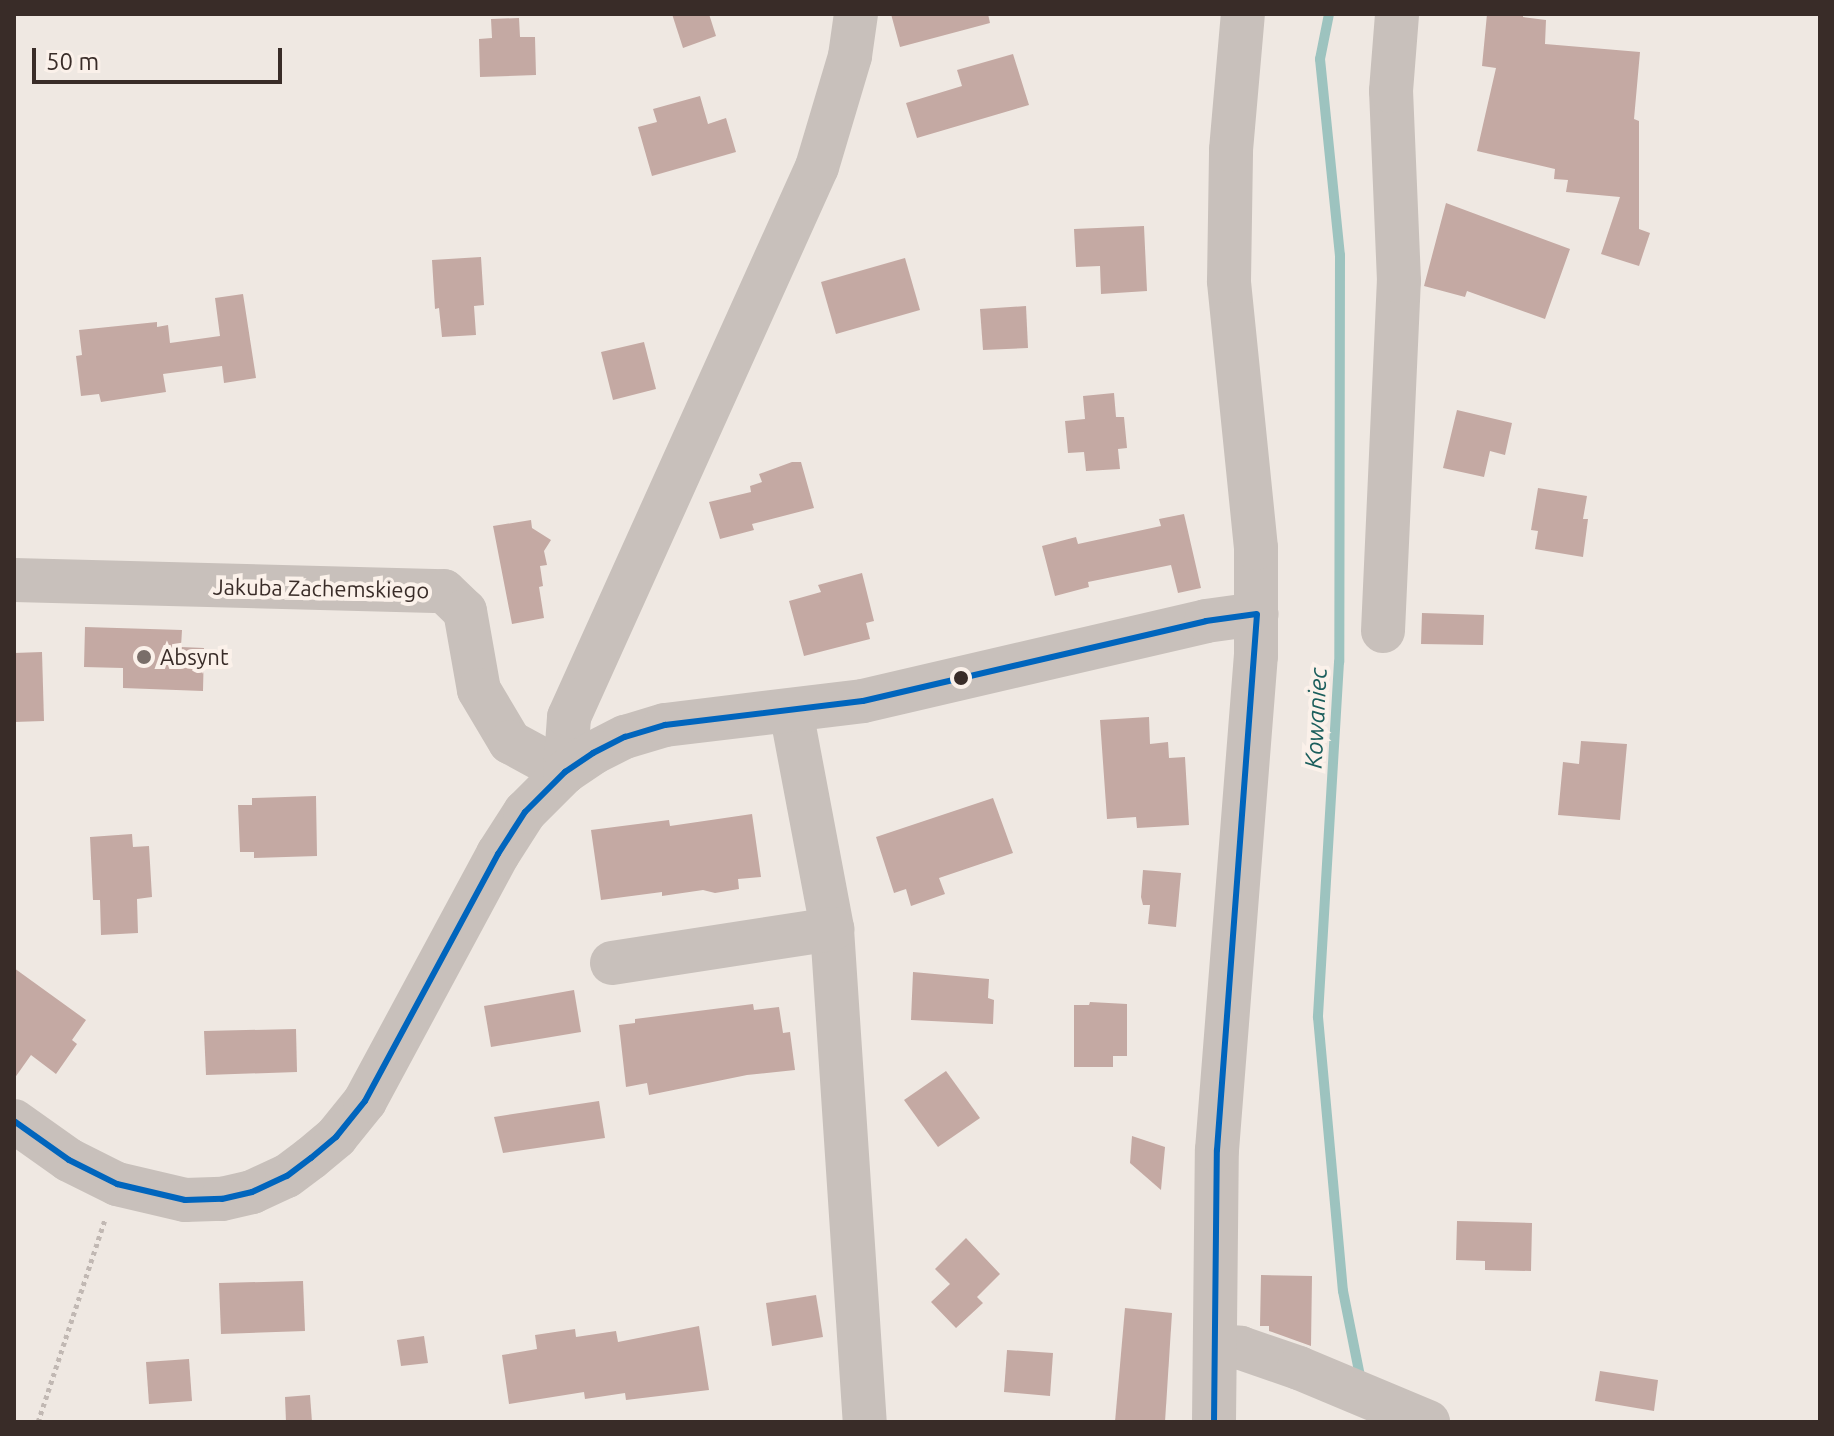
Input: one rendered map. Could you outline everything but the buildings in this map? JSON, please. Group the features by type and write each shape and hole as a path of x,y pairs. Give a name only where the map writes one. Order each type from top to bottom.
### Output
{"street":[{"path":"565,772 569,717 817,167 850,56 856,14"},
{"path":"1214,1422 1221,1072 1257,614 1250,469 1229,281 1231,150 1243,14"},
{"path":"1383,631 1399,281 1391,91 1393,15"},
{"name":"Jakuba Zachemskiego","path":"14,580 444,591 465,611 479,690 510,742 565,772"},
{"path":"14,1121 69,1160 117,1184 185,1200 222,1199 252,1192 287,1176 336,1137 365,1101 498,854 525,812 565,772 625,737 665,725 863,701 1206,621 1257,614"},
{"path":"791,711 832,929 865,1422"},
{"path":"612,963 832,929"},
{"path":"1215,1346 1241,1348 1410,1415"}],"path":[{"path":"38,1422 117,1184"}],"waterway":[{"name":"Kowaniec","path":"1329,14 1320,59 1340,255 1339,662 1318,1017 1343,1291 1361,1381"}],"transit line":[{"path":"14,1121 69,1160 117,1184 185,1200 222,1199 252,1192 287,1176 311,1158 336,1137 365,1101 498,854 525,812 565,772 593,753 625,737 665,725 863,701 1206,621 1257,614"},
{"path":"1214,1422 1217,1150 1257,614"}],"place":[{"name":"Absynt","path":"144,657"}]}
